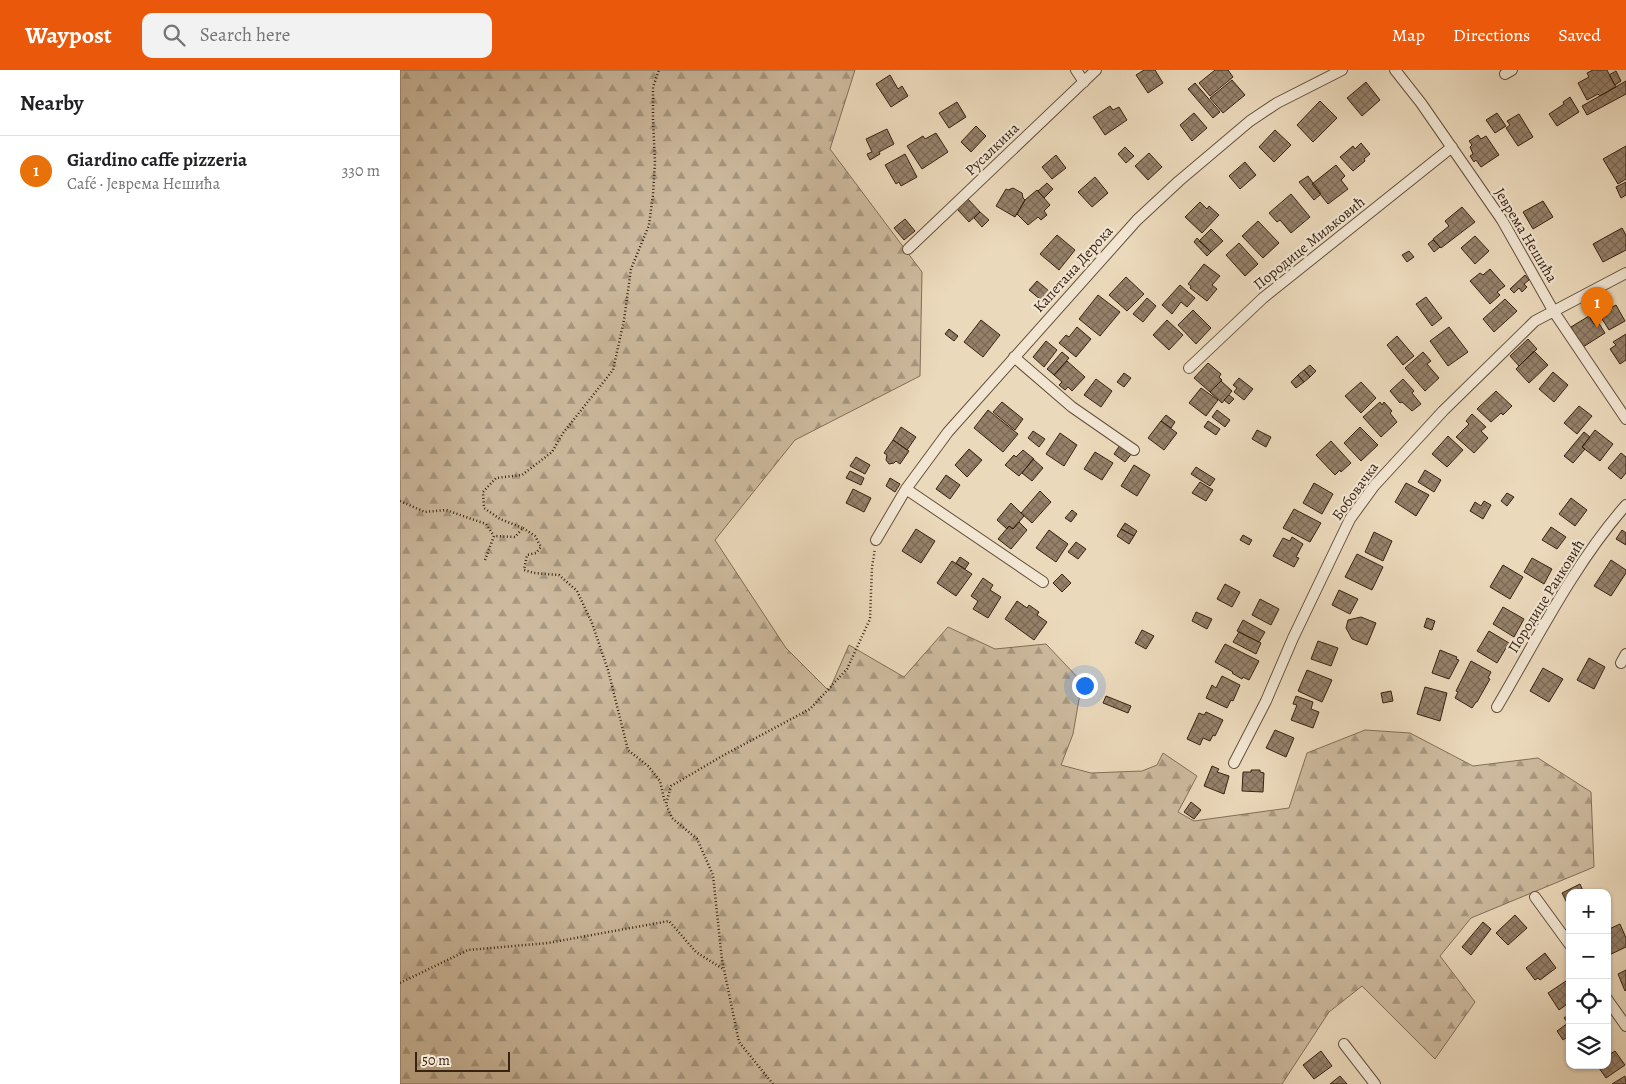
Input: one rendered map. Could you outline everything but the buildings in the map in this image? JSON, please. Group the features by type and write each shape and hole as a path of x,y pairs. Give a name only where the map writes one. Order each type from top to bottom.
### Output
{"street":[{"path":"1076,70 1084,82"},
{"name":"Русалкина","path":"908,249 1096,70"},
{"name":"Капетана Дерока","path":"876,540 906,489 948,432 1137,220 1179,181 1250,121 1277,103 1342,70"},
{"name":"Јеврема Нешића","path":"1395,70 1421,103 1502,220 1554,312 1625,417"},
{"name":"Породице Миљковић","path":"1190,368 1263,298 1452,147"},
{"name":"Бобовачка","path":"1234,763 1266,700 1293,638 1350,519 1374,486 1443,411 1534,321 1626,273"},
{"path":"1014,356 1072,407 1134,450"},
{"path":"906,489 1043,582"},
{"name":"Породице Ранковић","path":"1497,707 1576,573 1612,521 1626,505"},
{"path":"1535,896 1566,939"},
{"path":"1611,1005 1626,1026"},
{"path":"1344,1044 1375,1084"}],"path":[{"path":"659,70 653,87 655,162 649,224 631,269 624,320 612,370 563,433 552,452 522,476 496,478 482,492 484,508 500,519 523,528 535,536 541,547 536,553 527,555 524,570 534,573 559,575 576,591 592,622 608,670 628,750 648,766 660,781 672,818 697,839 713,875 724,969 739,1042 774,1084"},
{"path":"400,501 425,512 446,510 486,524 494,536"},
{"path":"494,536 515,537 523,528"},
{"path":"485,560 494,536"},
{"path":"666,804 671,786 810,709 847,669 870,619 872,567 876,540"},
{"path":"400,983 468,950 548,943 669,921 696,952 724,969"}],"green space":[{"path":"400,70 855,70 830,149 922,272 920,376 795,440 715,540 786,648 829,691 849,645 904,677 948,627 995,649 1046,644 1082,682 1073,734 1061,765 1091,773 1142,771 1157,765 1163,753 1197,776 1178,812 1194,821 1289,808 1307,753 1365,730 1410,733 1473,766 1538,758 1591,792 1594,867 1471,918 1440,956 1475,1002 1435,1059 1362,986 1329,1012 1282,1084 400,1084"}],"place":[{"name":"Giardino caffe pizzeria","path":"1597,328"}]}
